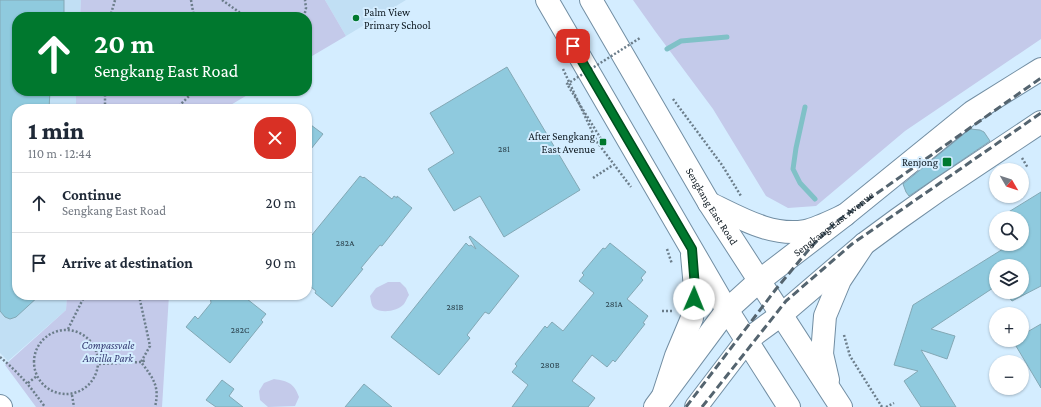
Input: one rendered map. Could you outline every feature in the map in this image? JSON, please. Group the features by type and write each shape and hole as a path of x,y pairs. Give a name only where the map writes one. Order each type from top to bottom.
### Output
{"main road":[{"path":"547,0 727,310 789,407"},
{"name":"Sengkang East Road","path":"591,0 709,203 836,400"},
{"name":"Sengkang East Avenue","path":"659,402 727,310 759,282 845,215 972,112 1041,69"},
{"path":"696,407 747,340 781,315 864,244 939,190 1041,122"},
{"path":"709,203 748,221 779,232 806,231 845,215"},
{"path":"836,400 822,354 825,316 840,280 864,244"},
{"path":"659,402 692,318 695,288 692,249"}],"path":[{"path":"112,12 115,0"},
{"path":"191,0 193,12"},
{"path":"222,0 239,12"},
{"path":"305,0 305,12"},
{"path":"602,142 567,84 640,38"},
{"path":"632,40 636,46"},
{"path":"560,64 597,142 633,190"},
{"path":"670,94 722,165 742,198"},
{"path":"181,104 189,96"},
{"path":"1022,158 1025,163"},
{"path":"593,178 613,165"},
{"path":"665,243 673,269"},
{"path":"68,329 82,300"},
{"path":"140,300 150,346 140,362"},
{"path":"662,311 671,310"},
{"path":"68,329 87,337 94,345 98,354 99,364 97,375 91,384 82,391 72,394 62,394 51,391 43,385 37,376 34,367 34,358 40,344 50,334 59,330 68,329"},
{"path":"844,330 850,356 882,407"},
{"path":"0,357 28,383 45,407"},
{"path":"99,364 140,362 146,360"},
{"path":"140,362 153,378 158,395 155,407"},
{"path":"28,383 37,376"},
{"path":"72,394 74,407"},
{"path":"886,407 894,404"}],"shaded area":[{"path":"0,0 81,0 80,12 12,12 12,96 76,96 76,104 12,104 12,300 67,300 66,310 8,361 0,353"},
{"name":"Palm View Primary School","path":"325,0 406,0 346,36"}],"green space":[{"path":"81,0 325,0 346,36 312,56 312,12 80,12"},
{"path":"633,0 1041,0 1041,39 905,131 816,206 788,208 766,196 713,109"},
{"path":"76,96 246,96 232,104 76,104"},
{"path":"388,282 400,282 406,288 409,295 404,304 394,310 377,310 372,305 370,296 376,288"},
{"name":"Compassvale Ancilla Park","path":"67,300 169,300 162,407 36,407 5,365 66,310"},
{"path":"274,379 287,382 293,386 299,397 295,406 268,407 260,400 259,391 264,383"}],"building":[{"path":"0,0 64,0 64,12 12,12 12,96 50,96 49,104 12,104 12,300 35,300 16,317 10,319 5,317 0,311"},
{"path":"507,67 580,190 504,237 480,196 454,211 428,169 454,153 430,113"},
{"path":"312,126 323,134 312,148"},
{"path":"970,129 984,132 990,141 909,196 903,184"},
{"path":"360,176 363,178 364,177 392,199 394,196 397,198 397,196 412,208 382,246 380,245 361,268 363,269 332,307 315,293 316,291 312,288 312,235"},
{"path":"1041,192 1041,286 1029,292 1029,259 989,259 989,291 931,329 955,336 947,359 921,350 956,407 921,407 904,381 918,371 894,365 913,305 1000,251 1029,251 1029,211 1010,211 1023,203 1029,203 1029,199"},
{"path":"470,236 519,276 489,314 485,312 467,335 470,338 439,375 391,337 466,243 476,249 469,237"},
{"path":"610,243 646,272 641,278 643,280 627,299 648,316 643,323 645,324 615,362 613,360 607,367 592,355 572,381 595,398 588,407 512,407 528,385 512,372 517,366 515,364 545,326 547,328 552,322 563,331 594,293 579,281 584,275 582,273 603,248 605,249"},
{"path":"211,300 248,300 266,314 261,320 263,322 230,363 186,327 195,316 198,319 211,303"},
{"path":"1041,324 1041,388 1029,368 1029,355 1021,355 1017,347 1029,347 1029,331"},
{"path":"222,380 234,389 229,396 243,407 216,407 206,400"},
{"path":"364,384 392,407 345,407"}],"waterway":[{"path":"667,49 681,41 727,37"},
{"path":"805,107 793,169 800,183 815,199"}],"railway":[{"path":"686,407 776,289 811,247 836,222 1041,78"},
{"path":"702,407 786,301 852,244 1041,113"}],"place":[{"name":"Palm View Primary School","path":"356,18"},
{"name":"After Sengkang East Avenue","path":"603,142"},
{"name":"Renjong","path":"947,162"}],"route":[{"path":"573,46 692,249 695,288 694,299"}]}
